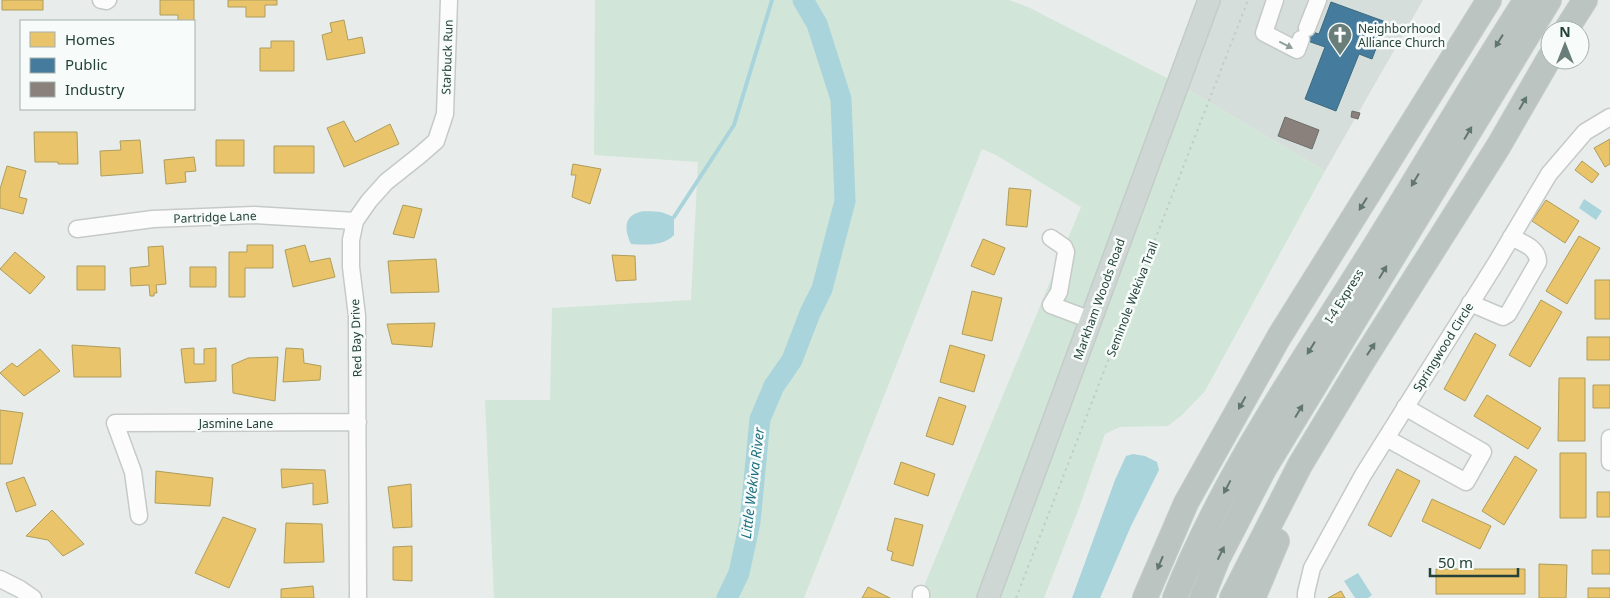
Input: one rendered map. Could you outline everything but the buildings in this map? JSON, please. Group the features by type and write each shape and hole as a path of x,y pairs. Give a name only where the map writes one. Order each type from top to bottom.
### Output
{"highway":[{"path":"1145,598 1186,503 1279,337 1490,0"},
{"name":"I-4 Express","path":"1176,598 1190,562 1229,484 1262,426 1526,0"},
{"name":"I-4 Express","path":"1202,598 1218,558 1264,469 1549,0"},
{"path":"1572,20 1585,0"},
{"path":"1232,598 1300,465 1364,358 1492,156 1542,70"},
{"path":"1253,598 1289,508 1300,465"}],"main road":[{"name":"Markham Woods Road","path":"988,598 1209,0"}],"street":[{"path":"100,0 108,0"},
{"name":"Starbuck Run","path":"446,114 449,0"},
{"path":"1275,0 1264,33 1297,50 1318,0"},
{"name":"Red Bay Drive","path":"358,598 357,316 351,267 351,240 355,221 369,201 386,182 436,141 446,114"},
{"name":"Springwood Circle","path":"1306,598 1312,568 1363,475 1549,174 1585,132 1610,117"},
{"name":"Partridge Lane","path":"77,229 153,219 244,215 305,216 355,221"},
{"path":"1470,303 1503,317 1508,314 1538,262 1538,256 1534,250 1511,237"},
{"path":"1051,238 1064,247 1066,252 1060,292 1051,304 1091,320"},
{"path":"1386,438 1466,482 1483,452 1405,407"},
{"name":"Jasmine Lane","path":"139,516 133,472 115,423 358,422"},
{"path":"1610,438 1610,462"},
{"path":"0,579 33,598"}],"path":[{"name":"Seminole Wekiva Trail","path":"1016,598 1248,0"}],"shaded area":[{"path":"1216,0 1423,0 1325,171 1184,87"}],"green space":[{"path":"595,0 1009,0 1028,7 1173,81 981,598 919,598 1081,207 996,155 982,149 804,598 494,598 485,400 550,400 552,308 691,300 698,162 594,155"},
{"path":"1184,87 1325,171 1205,391 1182,415 1168,426 1120,427 1105,434 1044,598 994,598"}],"water":[{"path":"1584,199 1602,211 1596,220 1579,208"},
{"path":"645,211 661,212 674,217 674,235 660,243 631,244 626,227 632,215"},
{"path":"1133,454 1145,456 1157,462 1159,470 1131,526 1100,598 1072,598 1115,480 1126,456"},
{"path":"1358,573 1372,595 1368,598 1355,598 1344,581"}],"waterway":[{"path":"674,217 734,125 772,0"},
{"name":"Little Wekiva River","path":"727,598 739,573 750,522 760,419 774,386 792,360 810,313 822,289 845,201 841,99 817,24 803,0"}],"place":[{"name":"Neighborhood Alliance Church","path":"1340,56"}]}
